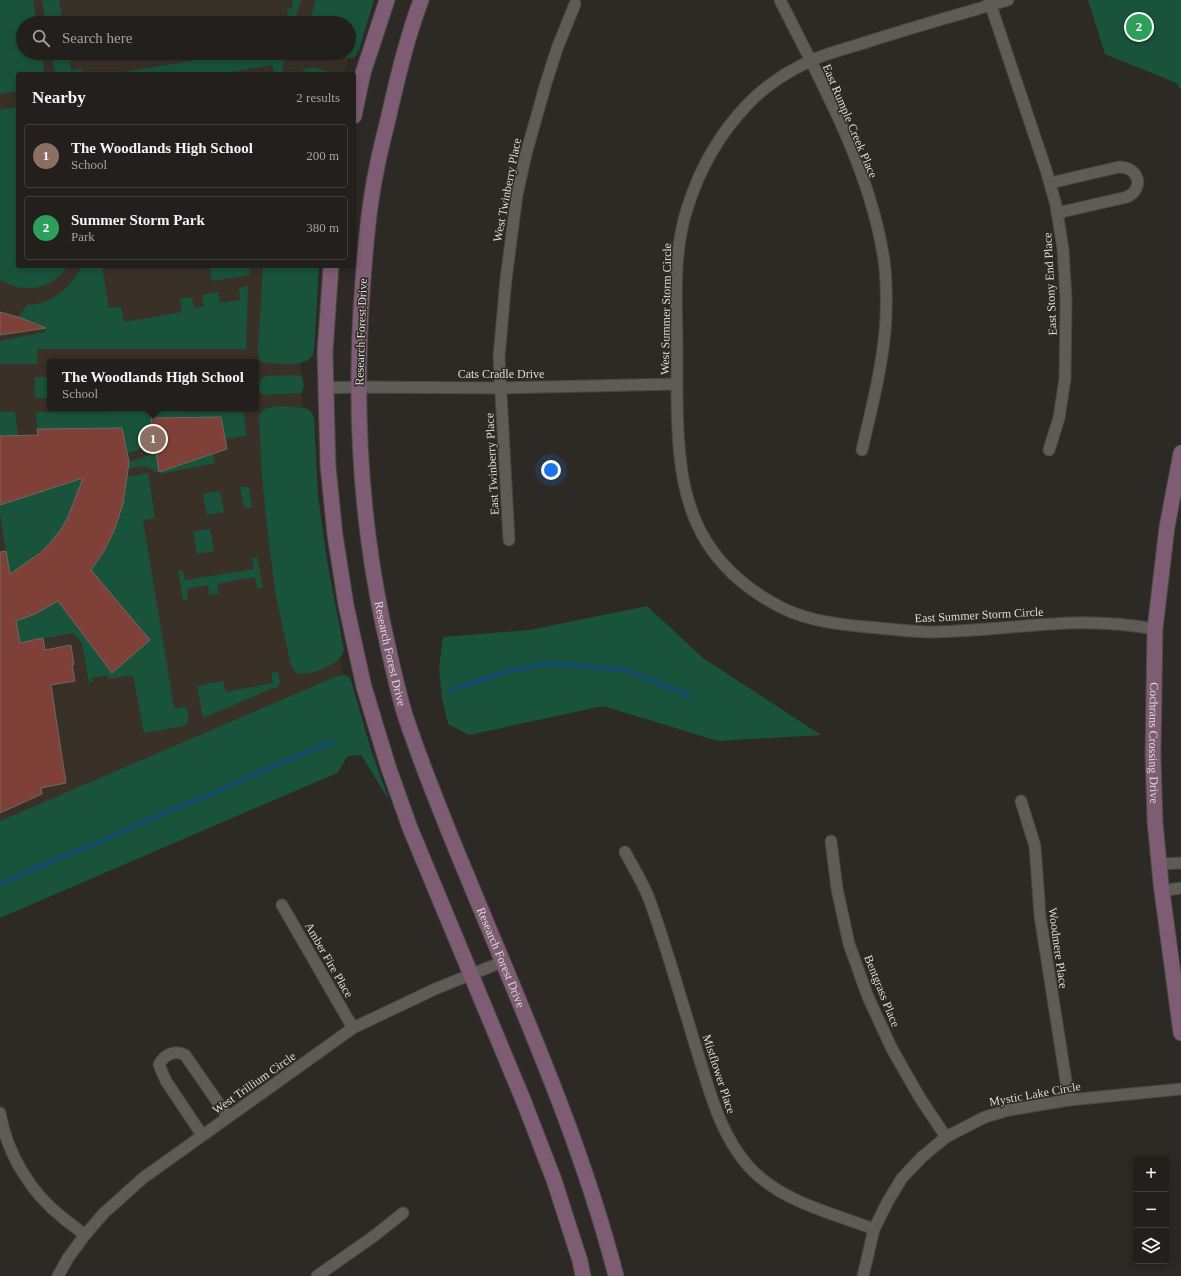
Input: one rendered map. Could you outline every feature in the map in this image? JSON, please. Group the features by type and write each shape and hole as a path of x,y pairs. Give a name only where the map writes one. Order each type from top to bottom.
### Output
{"main road":[{"path":"356,106 363,73 386,0"},
{"name":"Research Forest Drive","path":"421,0 409,32 376,170 366,247 361,304 358,387 361,462 367,534 378,602 396,682 405,714 441,815 554,1088 583,1164 616,1276"},
{"path":"331,268 325,352 328,466 335,535 346,606 364,687 386,760 410,828 524,1102 554,1180 584,1276"},
{"name":"Cochrans Crossing Drive","path":"1181,453 1167,527 1155,628 1153,755 1155,822 1159,864 1181,1033"}],"street":[{"name":"East Rumple Creek Place","path":"780,0 834,110 860,171 874,217 883,254 885,332 876,386 862,450"},
{"name":"West Summer Storm Circle","path":"677,384 677,266 680,234 686,210 704,166 717,143 749,102 766,89 810,61 990,2 1008,0"},
{"name":"East Stony End Place","path":"990,2 1050,183 1063,249 1066,299 1065,378 1059,418 1049,450"},
{"name":"West Twinberry Place","path":"500,388 499,357 505,287 517,195 528,147 546,83 558,46 575,4"},
{"path":"1050,183 1119,167 1130,169 1138,178 1136,190 1127,197 1057,213"},
{"name":"Cats Cradle Drive","path":"325,388 500,388 677,384"},
{"name":"East Summer Storm Circle","path":"677,384 679,441 683,477 689,502 696,521 705,540 730,572 774,604 798,615 826,622 934,632 1072,623 1109,624 1155,628"},
{"name":"East Twinberry Place","path":"500,388 509,540"},
{"name":"Woodmere Place","path":"1021,801 1035,846 1040,916 1069,1100"},
{"name":"Bentgrass Place","path":"831,841 837,889 850,944 868,997 892,1049 920,1098 946,1137"},
{"name":"Mistflower Place","path":"625,852 651,902 711,1096 720,1121 732,1146 751,1169 770,1184 789,1196 874,1229"},
{"path":"1159,864 1181,863"},
{"path":"1162,891 1181,888"},
{"name":"Amber Fire Place","path":"282,905 353,1028"},
{"name":"West Trillium Circle","path":"58,1276 68,1258 104,1213 143,1178 353,1028 428,993 502,962"},
{"path":"202,1135 166,1081 160,1065 162,1060 167,1055 180,1053 185,1055 228,1117"},
{"name":"Mystic Lake Circle","path":"863,1276 874,1229 888,1201 902,1178 922,1157 946,1137 985,1117 1010,1110 1069,1100 1181,1089"},
{"path":"0,1114 6,1138 14,1156 32,1186 46,1203 62,1218 85,1235"},
{"path":"317,1276 404,1213"}],"shaded area":[{"path":"0,0 365,0 354,16 16,16 16,60 347,60 344,72 16,72 16,268 309,268 301,361 302,410 329,607 348,696 0,837"}],"green space":[{"path":"0,0 33,0 36,16 16,16 16,60 43,60 44,72 16,72 16,91 0,94"},
{"path":"42,0 59,0 62,16 45,16"},
{"path":"292,0 301,0 296,16 288,16 287,9 293,8"},
{"path":"316,0 374,0 359,50 356,55 356,16 311,16"},
{"path":"1088,0 1181,0 1181,90 1176,83 1105,54"},
{"path":"52,60 69,60 71,70 82,69 83,72 55,72"},
{"path":"196,60 284,60 281,72 274,72 272,65 230,72 123,72"},
{"path":"315,68 330,72 301,72 306,69"},
{"path":"16,107 16,268 66,268 54,280 36,288 18,287 0,279 0,110"},
{"path":"80,268 102,268 109,308 121,307 124,322 182,312 180,299 192,297 194,308 204,306 202,295 218,292 220,303 240,300 239,288 248,286 246,349 37,349 37,364 0,364 0,341 45,332 43,328 18,317 27,305 45,302 53,298 67,288"},
{"path":"210,268 250,268 249,275 212,281"},
{"path":"263,268 319,268 314,352 311,357 306,361 294,364 267,363 262,362 259,359 258,353"},
{"path":"299,375 302,377 304,383 301,393 265,395 261,394 259,391 259,382 265,376"},
{"path":"35,377 47,377 47,398 35,398"},
{"path":"269,407 297,407 308,410 312,413 314,418 318,496 327,561 344,650 342,655 337,660 324,668 302,674 296,673 291,665 276,596 262,477 259,418 261,413"},
{"path":"0,412 15,412 18,435 0,436"},
{"path":"36,412 244,412 246,436 225,439 220,417 151,418 155,444 126,454 121,428 37,429"},
{"path":"156,453 159,471 155,472 150,468 139,467 108,477 108,469"},
{"path":"213,454 215,463 160,474 159,472"},
{"path":"98,473 97,483 79,486 80,495 76,496 62,528 50,543 33,558 12,591 0,505"},
{"path":"148,473 155,518 143,520 174,708 186,707 188,712 188,722 184,726 144,733 133,675 108,679 107,675 92,678 93,681 89,683 82,643 73,633 20,643 16,621 35,614 58,601 112,673 150,640 86,575 103,554 115,530 123,504 127,477"},
{"path":"249,486 252,507 244,508 240,487"},
{"path":"220,491 224,512 207,515 203,494"},
{"path":"210,529 214,551 197,554 193,531"},
{"path":"257,557 263,588 257,589 255,577 217,584 219,594 209,595 208,585 187,589 188,599 183,600 178,571 183,570 185,580 254,569 252,558"},
{"path":"647,606 703,658 821,735 718,741 603,706 469,735 448,724 442,698 439,669 443,637 530,630"},
{"path":"278,672 280,681 278,686 203,718 197,686 223,681 226,692 273,683 271,673"},
{"path":"345,675 349,677 351,681 372,753 389,800 361,755 348,756 337,773 0,918 0,821 335,677"}],"building":[{"path":"0,312 21,318 46,328 0,335"},
{"path":"221,417 227,449 159,472 151,418"},
{"path":"122,428 129,462 123,504 114,531 104,551 91,570 150,640 112,673 58,601 35,614 16,621 20,643 43,638 45,650 71,645 74,665 72,665 75,681 51,685 66,783 41,788 42,794 0,813 0,552 6,551 10,574 40,553 62,528 68,517 83,478 0,505 0,436 38,435 37,429"}],"waterway":[{"path":"451,690 501,673 549,663 626,670 689,695"},
{"path":"0,884 333,741"}],"place":[{"name":"Summer Storm Park","path":"1139,27"},
{"name":"The Woodlands High School","path":"153,439"}]}
